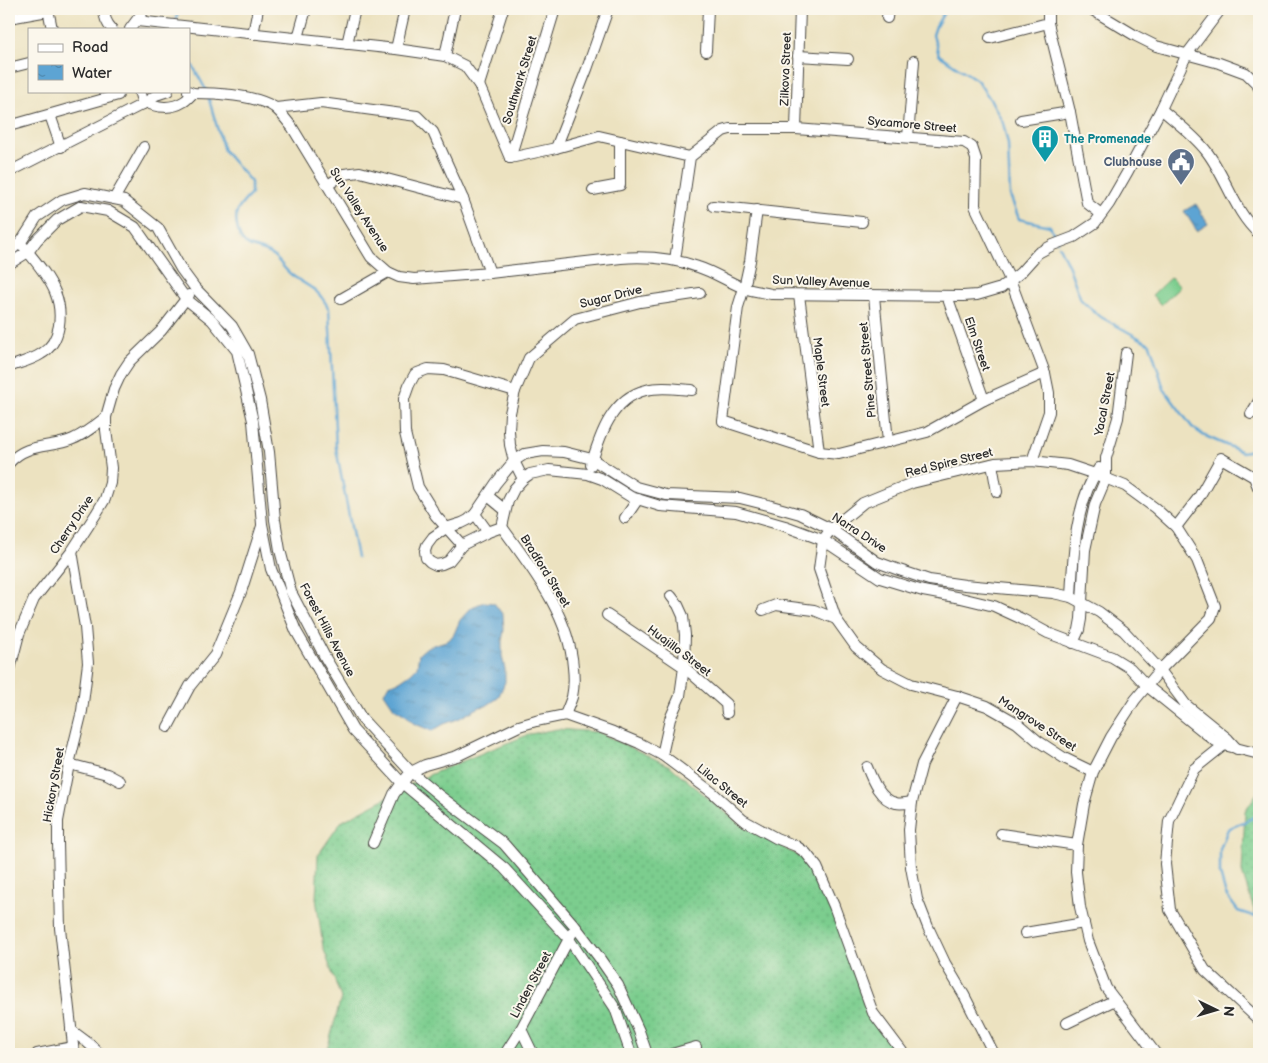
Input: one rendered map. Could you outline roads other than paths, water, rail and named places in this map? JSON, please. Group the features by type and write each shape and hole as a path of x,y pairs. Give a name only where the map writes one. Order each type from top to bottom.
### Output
{"street":[{"path":"104,9 106,22 111,28"},
{"path":"131,26 145,9"},
{"path":"253,34 258,9"},
{"path":"298,38 306,9"},
{"path":"347,44 356,9"},
{"path":"396,49 404,9"},
{"path":"445,56 455,9"},
{"path":"479,85 503,9"},
{"name":"Southwark Street","path":"510,158 555,9"},
{"path":"556,148 608,9"},
{"path":"706,51 708,9"},
{"name":"Zilkova Street","path":"796,129 800,9"},
{"path":"1048,9 1048,23 1070,112 1087,203 1101,214"},
{"path":"1091,9 1156,46 1233,68 1246,73 1258,84"},
{"name":"Sun Valley Avenue","path":"145,103 158,107 176,105 184,102 194,93 255,99 266,102 276,108 292,127 371,257 388,272 399,277 414,279 490,273 621,258 648,257 675,260 699,267 744,288 771,294 977,295 1001,288 1011,282 1038,253 1074,237 1095,223 1109,204 1128,171 1161,109 1187,54 1221,9"},
{"path":"13,14 48,10 52,28"},
{"path":"990,38 1048,23"},
{"path":"131,26 166,24 445,56 465,66 479,85 510,158 599,136 690,157 675,260"},
{"path":"798,56 848,58"},
{"path":"908,137 914,61"},
{"path":"9,68 28,64"},
{"path":"140,92 145,103"},
{"path":"9,172 165,92"},
{"path":"9,126 118,94"},
{"path":"276,108 321,103 417,116 434,132 463,199 490,273"},
{"path":"1161,109 1192,134 1207,152 1240,209 1259,234"},
{"path":"1021,120 1070,112"},
{"path":"50,114 61,147"},
{"name":"Sycamore Street","path":"690,157 724,131 730,129 796,129 908,137 964,142 972,147 976,159 975,206 1011,282 1045,373 1050,393 1049,412 1032,462"},
{"path":"593,190 620,185 620,141"},
{"path":"114,199 144,147"},
{"path":"328,185 344,174 360,172 463,199"},
{"name":"Forest Hills Avenue","path":"9,252 21,242 37,217 62,200 85,193 124,201 158,228 181,269 195,288 232,326 248,354 260,400 269,452 275,520 280,550 291,592 326,659 362,719 412,772 440,796 504,844 575,926 618,985 639,1031 647,1054"},
{"name":"Forest Hills Avenue","path":"9,264 28,252 57,220 81,206 108,211 135,227 186,299 212,320 237,351 253,420 262,524 271,569 296,631 353,730 402,783 504,868 569,939 615,1008 631,1054"},
{"path":"713,206 862,222"},
{"path":"757,210 750,261 738,307 723,421 819,452 839,454 927,432 984,400 1045,373"},
{"path":"9,367 41,354 53,345 59,328 59,310 55,292 46,275 21,242"},
{"path":"341,299 388,272"},
{"name":"Cherry Drive","path":"9,673 19,634 34,599 72,551 105,499 110,483 111,468 106,417 114,389 121,374 129,362 160,331 195,288"},
{"name":"Sugar Drive","path":"523,479 514,461 509,430 514,391 529,358 575,319 640,302 700,293"},
{"name":"Maple Street","path":"799,295 819,452"},
{"name":"Pine Street Street","path":"874,296 888,442"},
{"name":"Elm Street","path":"947,296 984,400"},
{"name":"Yacal Street","path":"1106,458 1118,418 1126,353"},
{"path":"462,545 436,516 418,487 405,433 404,399 415,374 428,369 444,370 514,391"},
{"path":"588,474 608,419 618,406 645,390 659,388 692,390"},
{"path":"1251,414 1259,401"},
{"path":"9,463 14,456 22,451 73,439 106,417"},
{"name":"Narra Drive","path":"475,514 514,461 525,454 543,451 564,452 592,459 636,487 666,494 740,498 800,514 831,529 877,562 929,580 1054,593 1071,598 1099,612 1124,632 1160,670 1186,705 1226,742 1237,749 1259,754"},
{"path":"1071,598 1074,549 1084,500 1095,474 1106,458"},
{"path":"1073,643 1079,630 1083,604 1085,550 1095,504 1106,478 1106,458"},
{"path":"1176,527 1199,496 1221,458 1254,477 1258,488"},
{"name":"Red Spire Street","path":"823,540 831,529 864,503 912,483 992,464 1032,462 1068,465 1125,486 1156,508 1176,527 1197,560 1215,606 1211,618 1160,670 1135,700 1111,736 1093,772 1084,804 1077,845 1076,872 1080,907 1088,941 1106,988 1156,1054"},
{"path":"992,464 997,492"},
{"name":"Narra Drive","path":"523,479 530,474 549,470 588,474 602,479 631,497 660,506 736,512 785,526 823,540 880,578 923,591 994,606 1048,633 1112,657 1130,668 1147,686 1214,740 1226,742"},
{"path":"488,532 475,514 462,523 446,528 433,537 426,545 426,558 436,565 442,564 449,560 462,545 488,532 502,528 511,495 523,479"},
{"path":"488,496 506,510"},
{"path":"625,518 638,499"},
{"path":"168,727 190,686 215,655 241,592 262,524 275,520"},
{"name":"Bradford Street","path":"502,528 530,566 554,605 565,629 572,652 574,677 572,697 565,715"},
{"name":"Mangrove Street","path":"823,540 820,569 836,620 856,647 882,669 910,684 987,706 1017,723 1038,741 1093,772"},
{"name":"Hickory Street","path":"72,551 85,627 88,663 82,711 58,820 60,928 74,1051"},
{"path":"662,755 670,720 680,696 684,667 683,616 671,596"},
{"path":"763,610 776,605 814,610 836,620"},
{"name":"Huajillo Street","path":"607,615 684,667 726,704 728,713"},
{"path":"957,696 922,764 912,802 909,830 912,867 917,899 928,927 994,1054"},
{"path":"373,843 394,794 412,772 457,756 519,726 565,715"},
{"name":"Lilac Street","path":"565,715 613,732 662,755 713,794 743,820 776,838 796,846 806,853 817,867 834,906 873,1013 904,1054"},
{"path":"1226,742 1194,769 1169,821 1165,864 1170,910 1204,970 1259,1020"},
{"path":"69,764 101,772 120,781"},
{"path":"867,766 874,783 884,797 896,803 912,802"},
{"path":"1001,834 1077,845"},
{"path":"1025,933 1084,923"},
{"name":"Linden Street","path":"505,1054 521,1029 575,926"},
{"path":"1067,1023 1115,1000"},
{"path":"521,1029 533,1054"},
{"path":"71,1030 100,1054"},
{"path":"672,1054 696,1047"},
{"path":"37,1054 74,1051"}],"water":[{"path":"1196,204 1208,224 1197,231 1184,211"},
{"path":"484,602 494,603 503,615 502,656 505,682 498,698 486,706 480,707 432,731 413,723 407,716 394,708 384,693 388,685 400,681 410,674 417,667 419,654 427,647 449,640 460,620 472,607"}],"waterway":[{"path":"176,22 178,9"},
{"path":"946,9 933,35 939,55 977,80 1003,123 1008,144 1010,195 1019,219 1050,226 1057,241"},
{"path":"190,61 206,90"},
{"path":"208,96 224,151 251,182 251,194 236,214 238,231 241,238 249,246 266,251 274,256 290,274 317,292 329,309 336,448 357,558"},
{"path":"1059,246 1081,300 1099,316 1150,344 1164,389 1192,427 1203,435 1242,452 1259,449"},
{"path":"1259,815 1228,829 1220,849 1220,874 1226,895 1238,911 1259,918"}],"place":[{"name":"The Promenade","path":"1045,163"},
{"name":"Clubhouse","path":"1181,186"}]}
